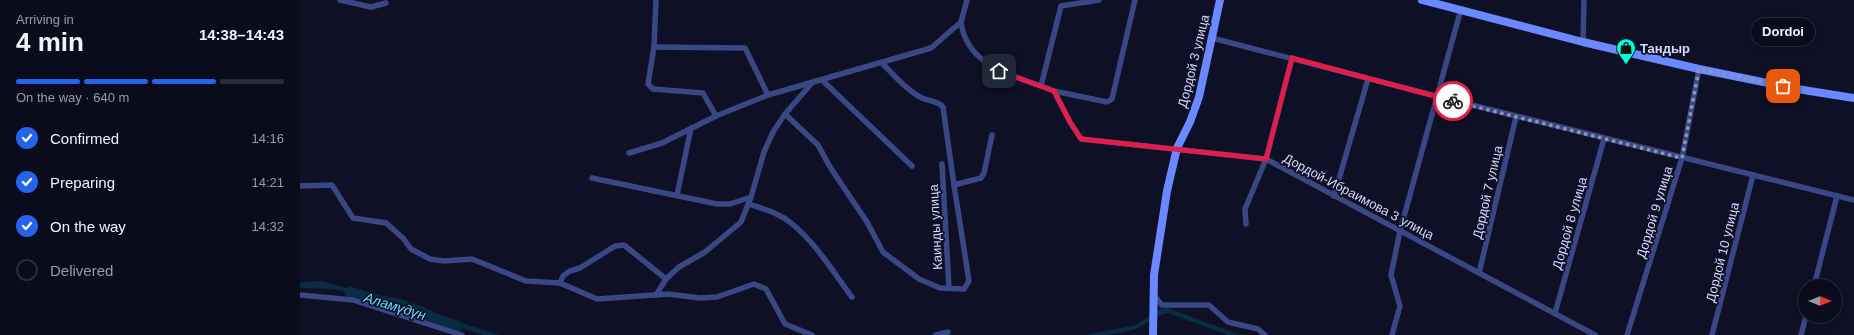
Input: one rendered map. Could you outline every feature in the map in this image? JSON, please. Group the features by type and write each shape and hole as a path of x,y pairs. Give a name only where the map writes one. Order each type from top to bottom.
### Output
{"main road":[{"name":"Дордой 3 улица","path":"1153,334 1153,295 1162,213 1177,148 1190,122 1199,97 1220,0"},
{"path":"1422,0 1583,42 1699,69 1797,89 1854,98"}],"street":[{"path":"340,0 371,7 386,4"},
{"path":"656,0 654,47 648,84 653,89 703,93 716,116"},
{"path":"967,0 961,22 962,33 971,48 990,66 1009,75 1054,91 1107,102 1112,100 1135,0"},
{"path":"1041,86 1061,6 1099,0"},
{"path":"1583,42 1584,0"},
{"path":"1392,335 1400,306 1392,275 1400,231 1461,9"},
{"path":"629,154 662,143 716,116 768,95 882,64 931,48 961,22"},
{"path":"1212,38 1516,117 1854,200"},
{"path":"654,47 745,48 768,95"},
{"path":"1246,224 1245,209 1266,159 1292,58"},
{"path":"785,114 818,145 830,167 867,222 882,252 919,279 940,288 964,289 969,281 943,107 936,101 922,98 913,93 882,64"},
{"name":"Дордой 9 улица","path":"1627,335 1682,158 1699,69"},
{"path":"1334,196 1368,79"},
{"path":"822,80 912,166"},
{"path":"656,295 666,279 678,268 705,252 740,222 749,204 764,152 773,132 785,114 812,83"},
{"name":"Дордой-Ибраимова 3 улица","path":"1054,91 1070,122 1081,139 1177,148 1266,159 1595,335"},
{"name":"Дордой 7 улица","path":"1479,273 1516,117"},
{"path":"677,195 691,128"},
{"path":"954,185 981,178 984,173 992,135"},
{"name":"Дордой 8 улица","path":"1555,313 1604,139"},
{"name":"Каинды улица","path":"942,164 949,288"},
{"name":"Дордой 10 улица","path":"1712,335 1753,175"},
{"path":"592,178 717,204 730,204 751,197"},
{"path":"300,186 332,185 353,218 386,223 411,248 430,259 444,261 472,259 526,281 560,283 597,299 668,294 700,298 717,297 754,284 766,289 785,324 812,335"},
{"path":"1816,279 1837,196"},
{"path":"749,204 771,212 790,222 812,243 852,297"},
{"path":"560,283 563,276 570,271 580,268 615,246 624,245 666,279"},
{"path":"300,295 352,300 462,335"},
{"path":"1153,295 1162,305 1209,305 1228,322 1258,329 1265,335"},
{"path":"1801,335 1804,323"},
{"path":"936,335 948,332"}],"water":[{"path":"322,281 363,293 396,298 421,306 452,320 499,335 484,335 453,326 416,308 333,289 300,288 300,282"},
{"path":"1168,308 1240,335 1228,335 1168,313 1156,317 1138,328 1126,332 1106,335 1086,335 1136,325 1160,309"}],"waterway":[{"name":"Аламүдүн","path":"350,292 457,326"}],"way so far":[{"path":"1453,101 1682,158 1699,69 1783,86"}],"place":[{"name":"Тандыр","path":"1626,65"},
{"name":"Dordoi","path":"1783,86"}],"route":[{"path":"999,71 1054,91 1070,122 1081,139 1177,148 1266,159 1292,58 1453,101"}]}
